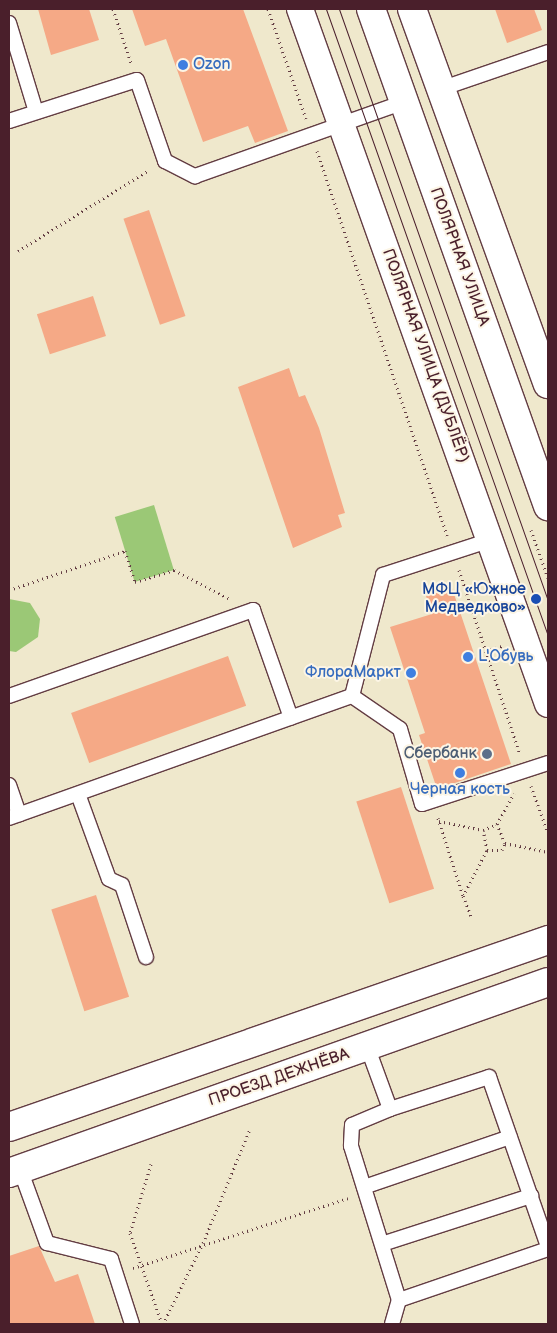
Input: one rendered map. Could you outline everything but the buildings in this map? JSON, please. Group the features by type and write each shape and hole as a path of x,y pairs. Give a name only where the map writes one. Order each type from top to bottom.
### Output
{"main road":[{"name":"ПОЛЯРНАЯ УЛИЦА","path":"371,9 548,506"},
{"path":"412,9 548,384"},
{"path":"9,1127 548,940"},
{"name":"ПРОЕЗД ДЕЖНЁВА","path":"14,1171 548,982"}],"street":[{"name":"ПОЛЯРНАЯ УЛИЦА (ДУБЛЁР)","path":"300,9 548,704"}],"lane":[{"path":"9,23 36,112"},
{"path":"440,89 548,52"},
{"path":"9,121 137,80 165,161 195,176 342,126 404,102"},
{"path":"352,696 382,575 491,540"},
{"path":"9,696 253,610 291,718"},
{"path":"9,785 14,816 352,696"},
{"path":"352,696 400,728 422,804 548,763"},
{"path":"78,794 109,879 122,886 146,957"},
{"path":"367,1046 390,1109"},
{"path":"392,1324 399,1300 351,1146 352,1125 390,1109 489,1077 548,1248 399,1300"},
{"path":"365,1190 510,1137"},
{"path":"14,1171 47,1243 111,1259 132,1324"},
{"path":"382,1244 531,1196"}],"path":[{"path":"112,9 137,80"},
{"path":"268,9 548,834"},
{"path":"18,251 165,161"},
{"path":"532,530 548,578"},
{"path":"9,590 125,551 135,582 174,570 253,610"},
{"path":"439,821 483,830 498,824 526,770"},
{"path":"432,801 472,918"},
{"path":"487,850 502,850 505,843 498,824"},
{"path":"463,896 487,850 483,830"},
{"path":"505,843 548,852"},
{"path":"162,1324 203,1243 250,1129"},
{"path":"151,1164 130,1233 162,1324"},
{"path":"116,1274 203,1243 365,1190"}],"green space":[{"path":"154,505 174,570 135,582 115,517"},
{"path":"9,599 30,603 40,619 38,637 16,652 9,651"}],"tram line":[{"path":"326,9 548,636"},
{"path":"339,9 548,601"}],"place":[{"name":"Ozon","path":"183,65"},
{"name":"МФЦ «Южное Медведково»","path":"536,599"},
{"name":"L'Обувь","path":"468,657"},
{"name":"ФлораМаркт","path":"411,673"},
{"name":"Сбербанк","path":"487,754"},
{"name":"Черная кость","path":"460,773"}]}
